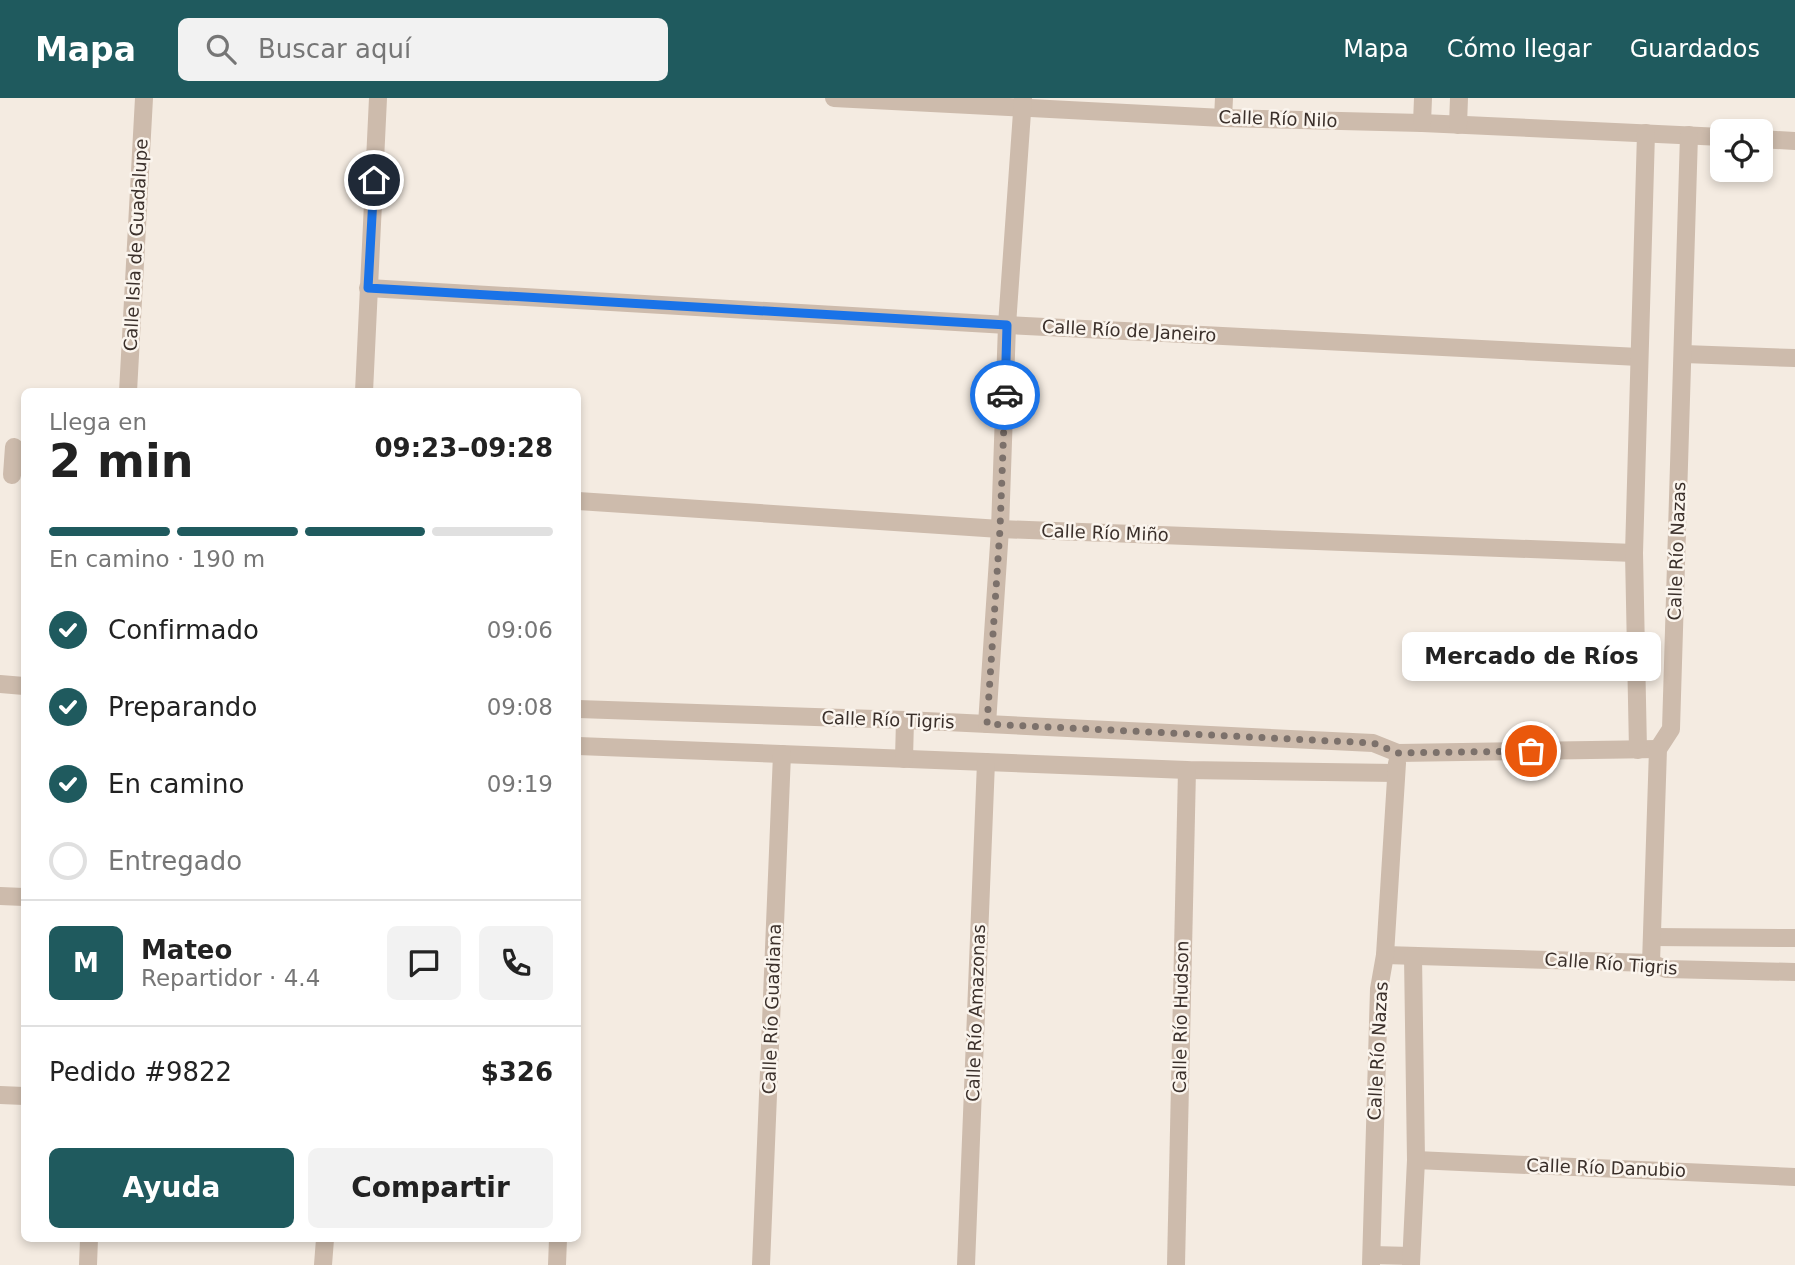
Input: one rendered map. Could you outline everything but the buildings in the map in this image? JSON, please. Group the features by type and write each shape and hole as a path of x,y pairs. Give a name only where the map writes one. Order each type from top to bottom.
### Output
{"street":[{"name":"Calle Isla de Guadalupe","path":"128,388 144,98"},
{"path":"364,388 378,98"},
{"name":"Calle Río Nilo","path":"834,98 1022,102 1223,118 1422,123 1710,136"},
{"path":"1223,118 1224,98"},
{"path":"1422,123 1423,98"},
{"path":"1458,125 1459,98"},
{"path":"987,724 1000,529 1007,325 1022,102"},
{"path":"1638,750 1634,553 1646,133"},
{"name":"Calle Río Nazas","path":"1651,963 1658,749 1671,729 1689,135"},
{"path":"1773,140 1795,141"},
{"name":"Calle Río de Janeiro","path":"368,288 1007,325 1639,357"},
{"path":"1684,354 1795,358"},
{"path":"12,476 13,447"},
{"name":"Calle Río Miño","path":"581,501 1000,529 1634,553"},
{"path":"0,684 21,685"},
{"name":"Calle Río Tigris","path":"581,709 905,720 1373,743 1398,753 1658,749"},
{"path":"904,759 905,720"},
{"path":"581,746 1187,770 1396,773"},
{"name":"Calle Río Nazas","path":"1371,1260 1379,989 1385,955 1398,753"},
{"name":"Calle Río Guadiana","path":"761,1265 782,754"},
{"name":"Calle Río Amazonas","path":"966,1265 986,762"},
{"name":"Calle Río Hudson","path":"1176,1265 1187,770"},
{"path":"0,896 21,897"},
{"name":"Calle Río Tigris","path":"1651,937 1795,937"},
{"name":"Calle Río Tigris","path":"1385,955 1651,963 1666,969 1795,972"},
{"name":"Calle Río Nazas","path":"1411,1261 1416,1160 1412,956"},
{"path":"0,1095 21,1096"},
{"name":"Calle Río Danubio","path":"1416,1160 1795,1177"},
{"path":"88,1265 89,1242"},
{"path":"323,1265 325,1242"},
{"path":"557,1265 558,1242"},
{"path":"1371,1260 1411,1261"}],"way so far":[{"path":"1005,395 1000,529 987,724 1373,743 1398,753 1531,751"}],"place":[{"name":"Mercado de Ríos","path":"1531,751"}],"route":[{"path":"374,180 368,288 1007,325 1005,395"}]}
